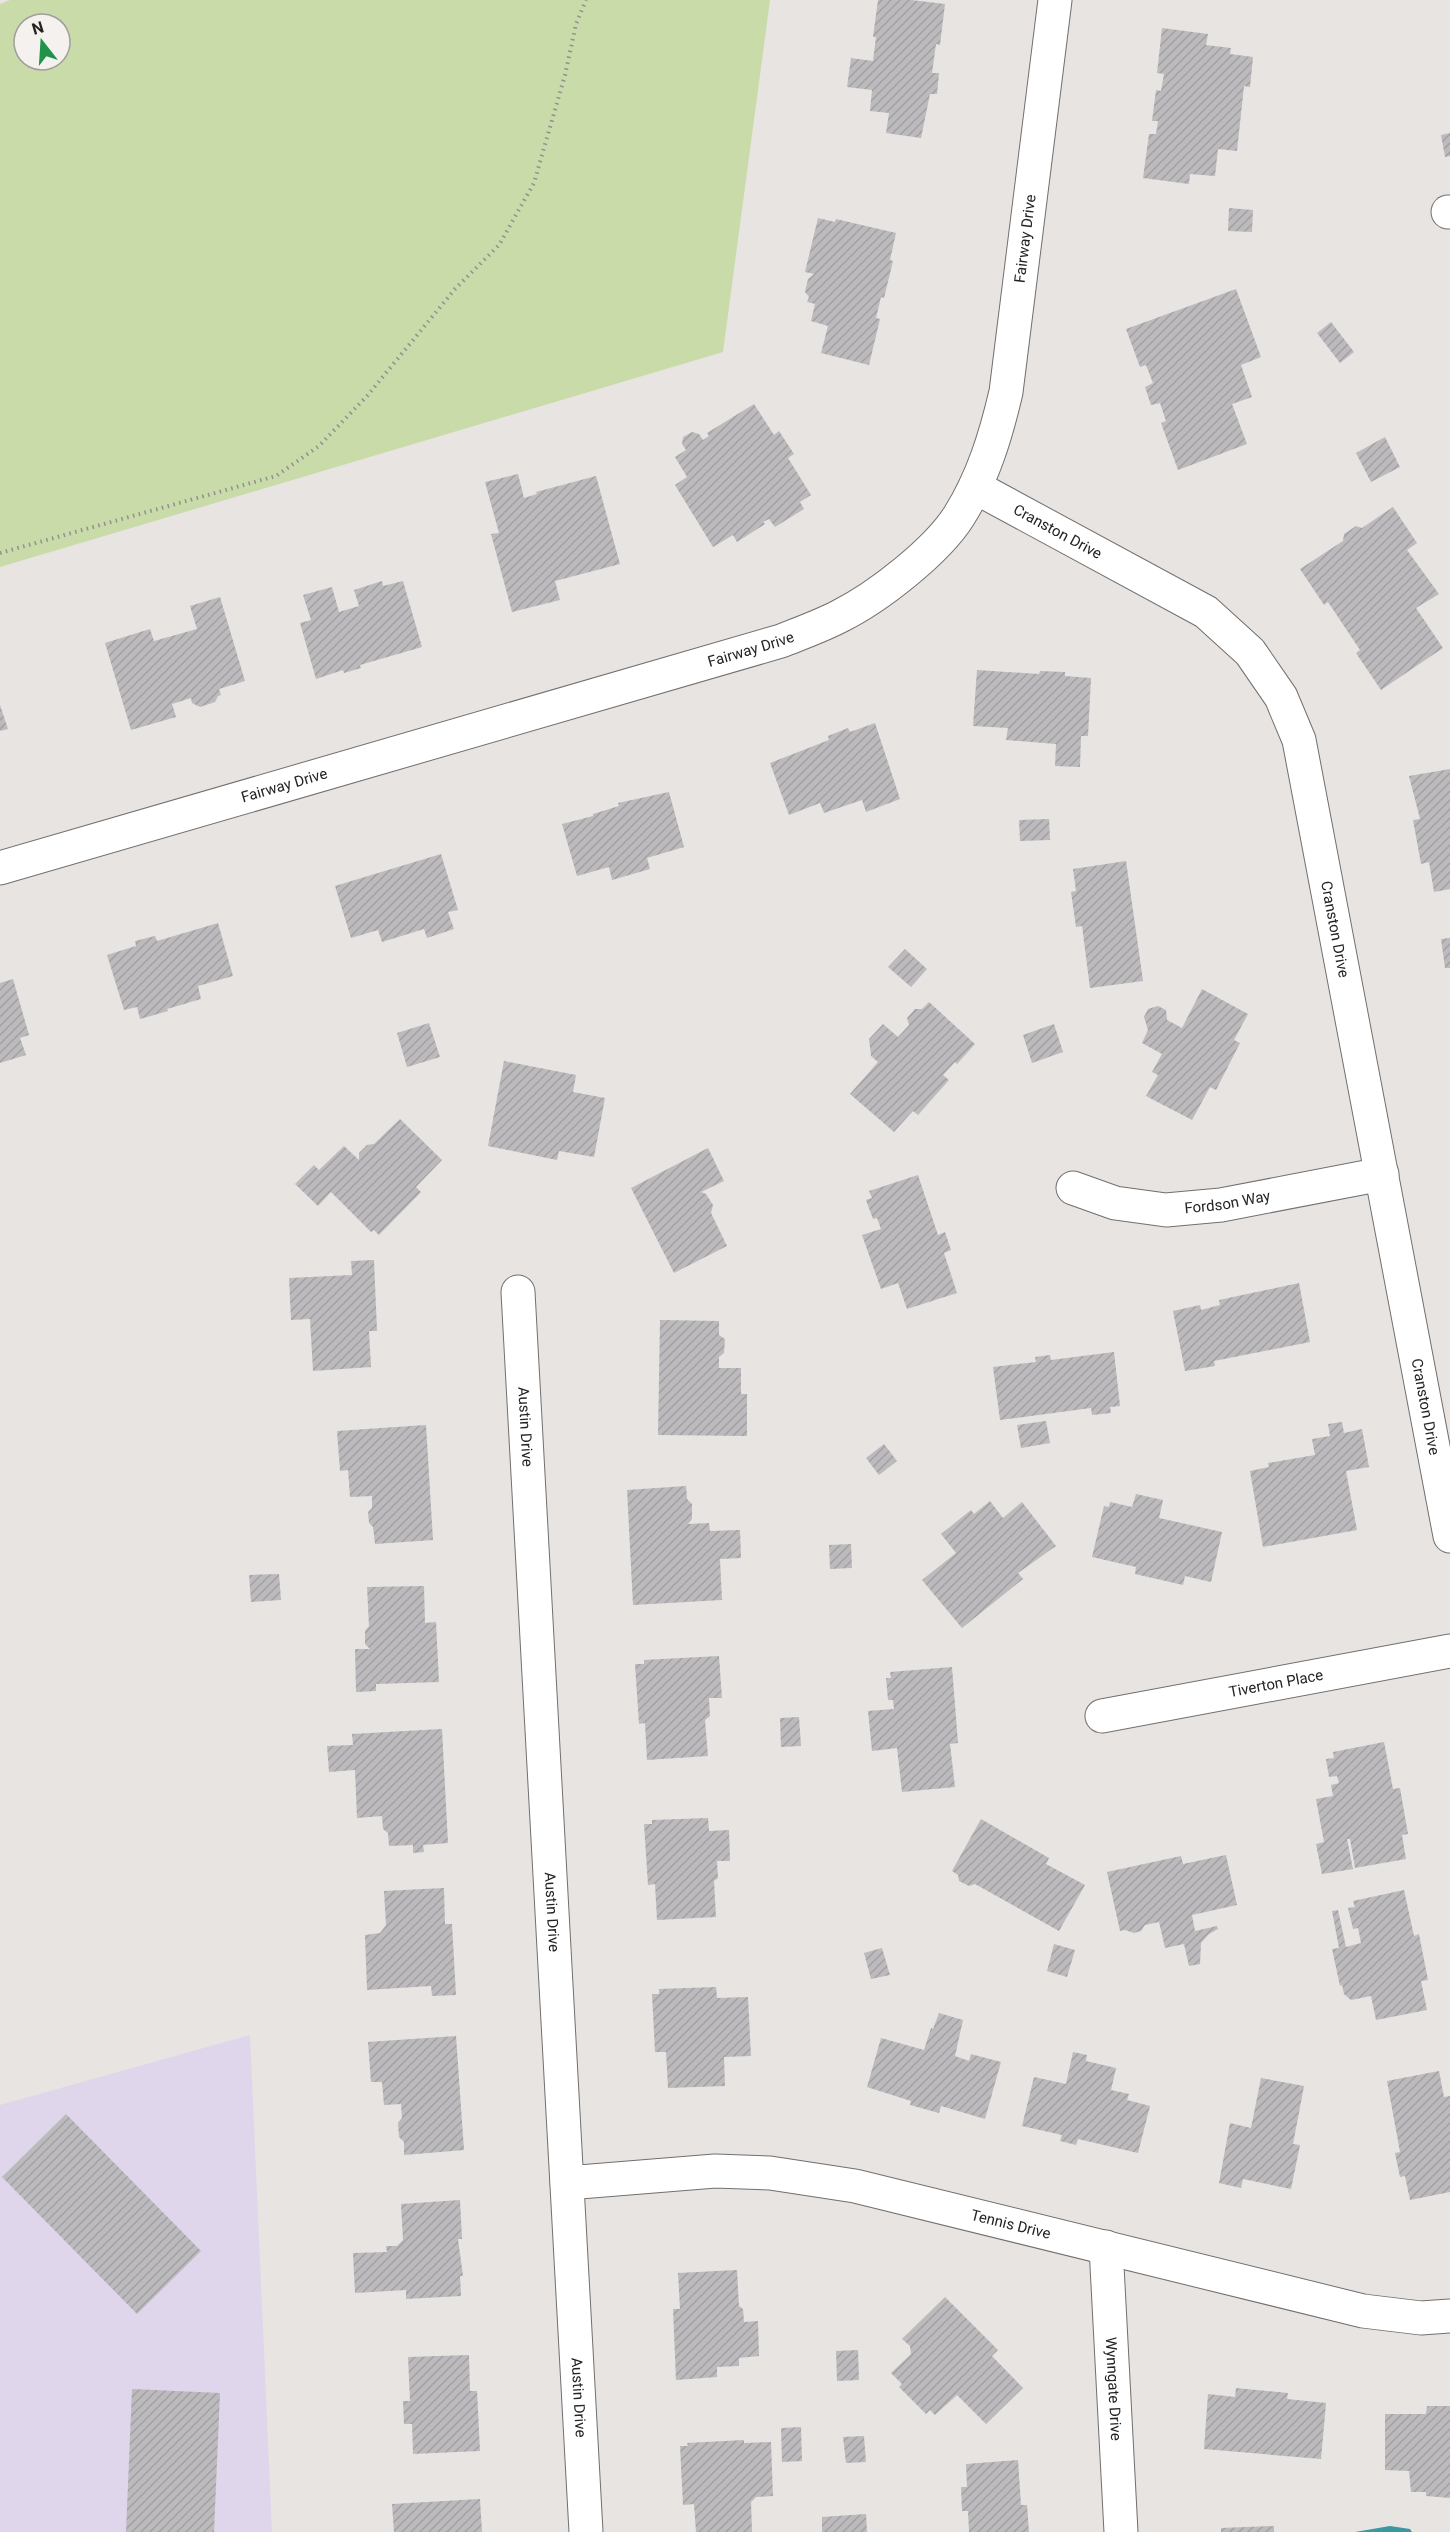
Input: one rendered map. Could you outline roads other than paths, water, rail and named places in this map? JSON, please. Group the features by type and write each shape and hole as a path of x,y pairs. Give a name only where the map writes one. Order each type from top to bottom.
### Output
{"street":[{"name":"Fairway Drive","path":"0,868 781,641 840,616 869,599 918,562 958,518 975,487 995,437 1005,392 1055,0"},
{"name":"Cranston Drive","path":"975,487 1206,612 1250,652 1281,697 1299,740 1450,1536"},
{"name":"Fordson Way","path":"1073,1188 1115,1203 1166,1210 1221,1205 1382,1174"},
{"name":"Austin Drive","path":"518,1292 586,2532"},
{"name":"Tiverton Place","path":"1102,1716 1450,1651"},
{"name":"Tennis Drive","path":"567,2183 715,2171 770,2173 855,2186 1363,2311 1421,2318 1450,2316"},
{"name":"Wynngate Drive","path":"1106,2247 1121,2532"}],"water":[{"path":"1390,2526 1410,2529 1412,2532 1355,2532"}]}
